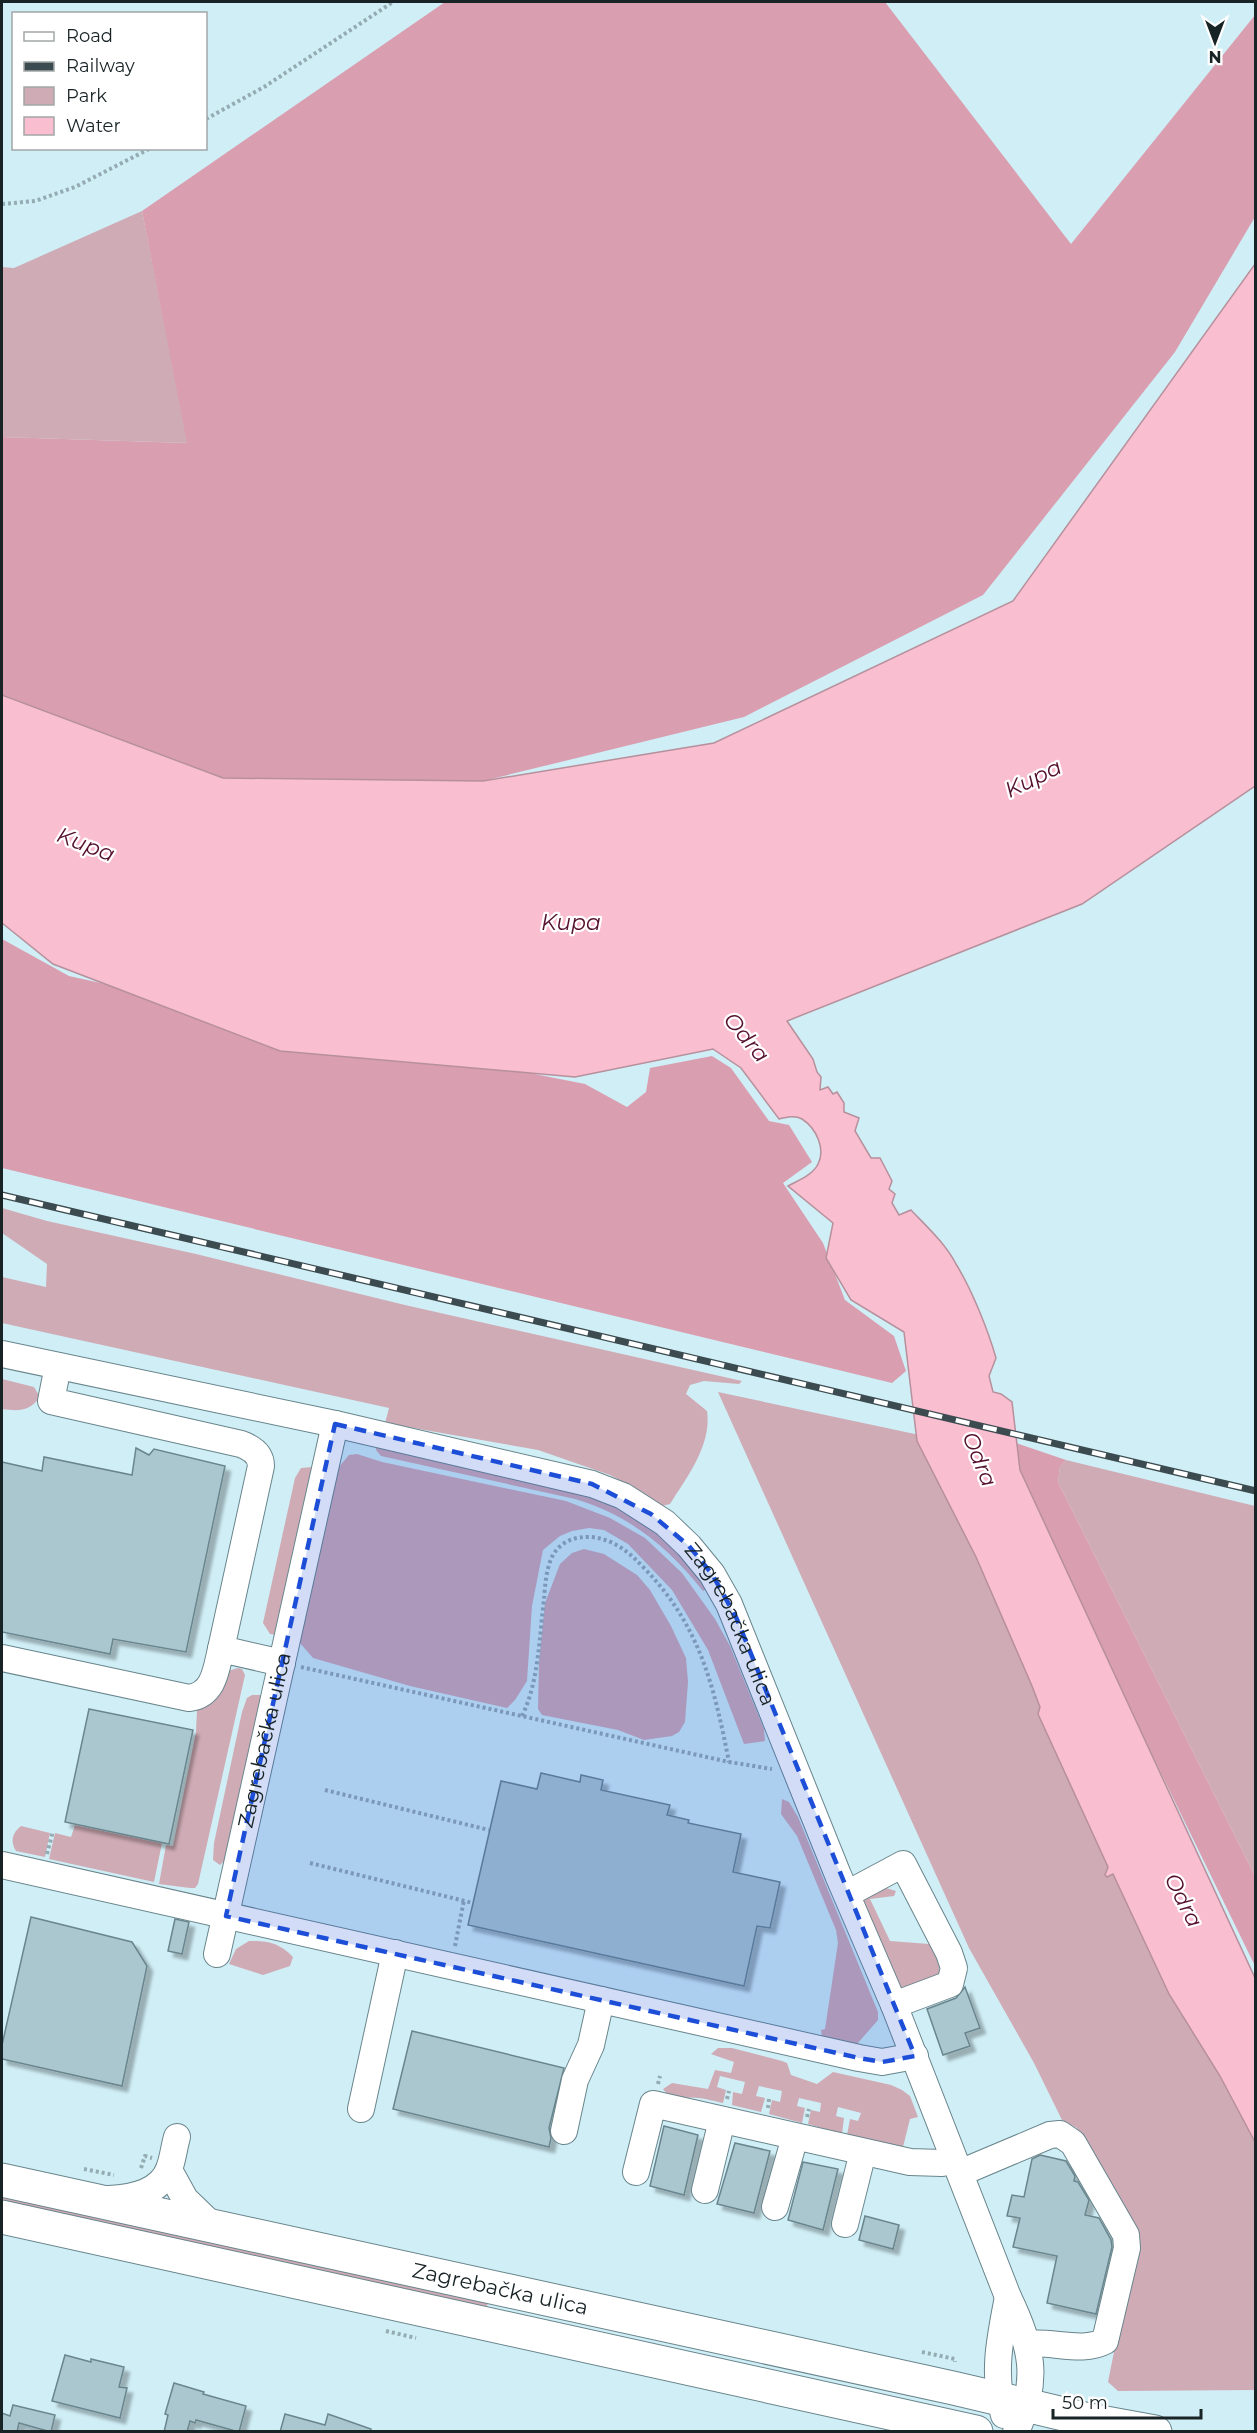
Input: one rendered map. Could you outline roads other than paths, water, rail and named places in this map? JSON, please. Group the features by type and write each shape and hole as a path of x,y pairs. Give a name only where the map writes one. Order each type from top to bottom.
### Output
{"main road":[{"name":"Zagrebačka ulica","path":"2,2180 213,2226 1013,2417"},
{"name":"Zagrebačka ulica","path":"2,2217 976,2432"},
{"path":"1013,2417 1106,2424 1155,2432"}],"street":[{"name":"Zagrebačka ulica","path":"2,1354 334,1424 592,1484 623,1496 665,1523 689,1546 712,1574 729,1604 915,2056 951,2168 1023,2327 1028,2344 1030,2377 1013,2417"},
{"path":"2,1658 189,1698 200,1696 210,1687 221,1649 261,1466 259,1455 251,1448 241,1444 51,1401 58,1366"},
{"name":"Zagrebačka ulica","path":"217,1954 334,1424"},
{"path":"221,1649 282,1663"},
{"path":"847,1894 903,1864 949,1953 954,1968 950,1984 894,2005"},
{"path":"2,1865 859,2058 882,2062 915,2056"},
{"path":"361,2109 395,1953"},
{"path":"564,2131 575,2080 591,2045 601,2000"},
{"path":"636,2172 653,2104 910,2162 951,2168 1050,2135 1060,2134 1073,2143 1126,2235 1127,2248 1105,2341 1088,2347 1028,2344"},
{"path":"705,2190 722,2120"},
{"path":"91,2200 125,2199 152,2189 169,2170 177,2137"},
{"path":"775,2207 795,2137"},
{"path":"844,2224 863,2151"},
{"path":"169,2170 185,2199 213,2226"},
{"path":"1008,2297 997,2361 1013,2417"}],"water":[{"name":"Kupa","path":"1255,264 1255,786 1082,904 787,1021 813,1059 821,1077 820,1090 828,1087 833,1094 837,1092 844,1103 844,1112 859,1118 855,1131 871,1158 880,1158 892,1181 889,1189 895,1194 892,1203 899,1215 911,1210 941,1242 952,1256 979,1310 996,1358 989,1376 993,1392 1001,1394 1012,1402 1020,1470 1255,1978 1255,2142 1220,2076 1169,1994 1113,1874 1107,1877 1105,1875 1108,1867 1038,1714 1040,1707 1032,1686 976,1557 917,1441 904,1332 851,1300 826,1258 833,1223 788,1186 809,1174 818,1164 820,1146 812,1128 797,1117 779,1119 741,1068 713,1049 575,1077 280,1051 53,964 2,923 2,695 223,778 483,781 714,743 1013,601"}],"railway":[{"path":"2,1195 1256,1491"}],"water label":[{"name":"Odra","path":"747,1037"},
{"name":"Odra","path":"980,1459"},
{"name":"Odra","path":"1184,1900"}]}
